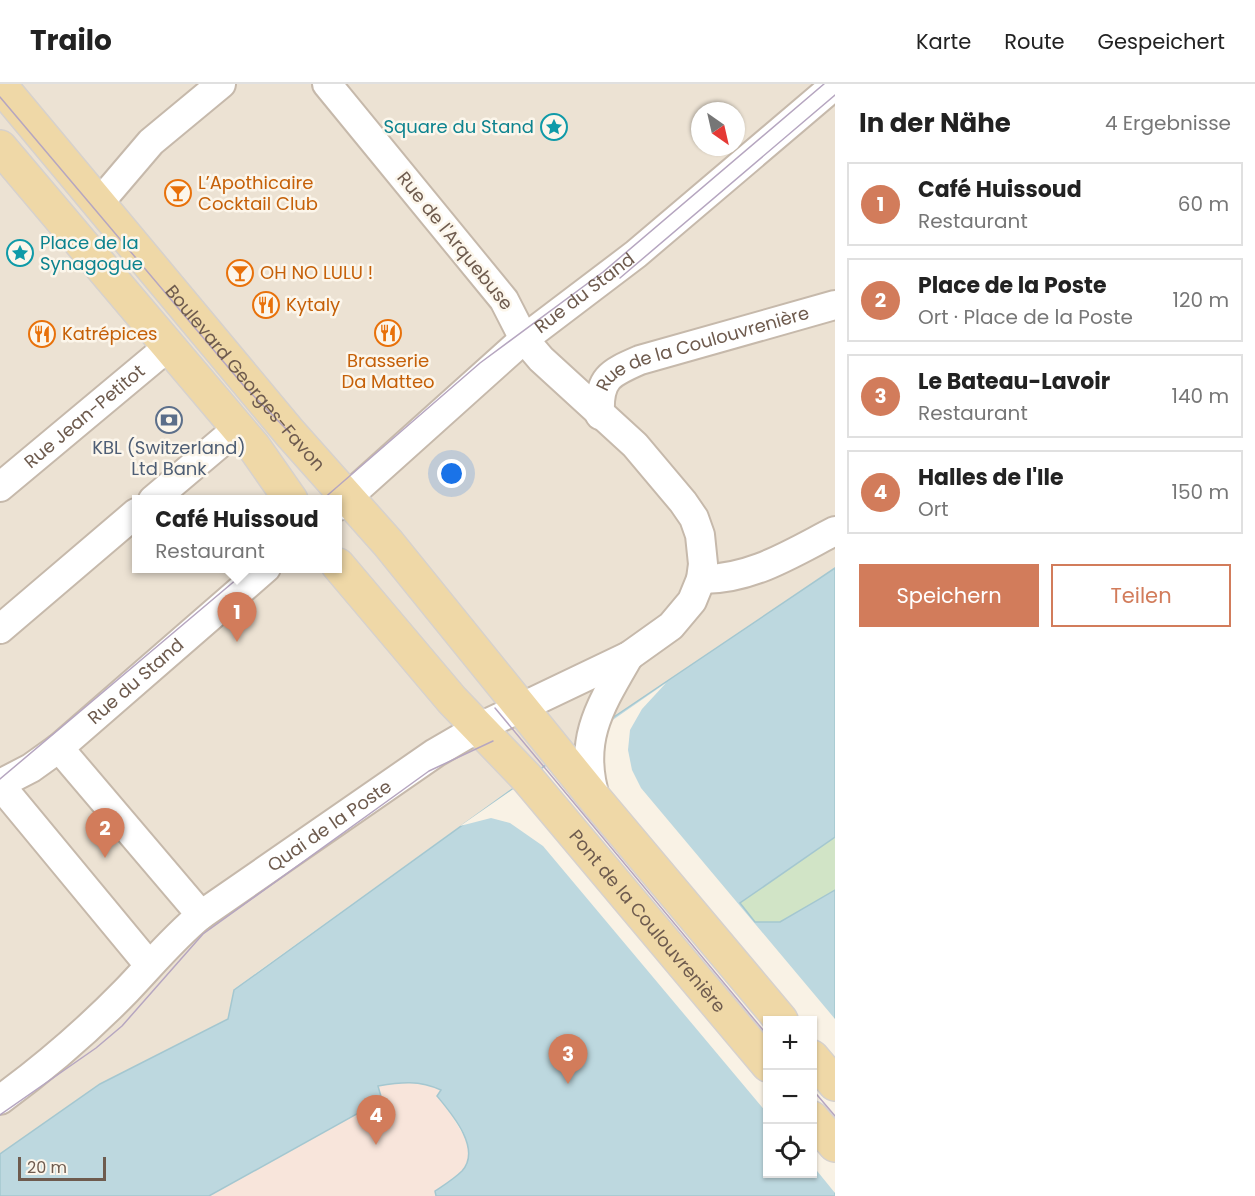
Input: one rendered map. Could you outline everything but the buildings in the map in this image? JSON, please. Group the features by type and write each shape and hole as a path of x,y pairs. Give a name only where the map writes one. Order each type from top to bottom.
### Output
{"main road":[{"name":"Boulevard Georges-Favon","path":"0,86 290,433 338,495"},
{"path":"0,147 238,428 287,495"},
{"name":"Boulevard Georges-Favon","path":"343,501 596,800"},
{"path":"342,570 478,728"},
{"name":"Pont de la Coulouvrenière","path":"478,728 527,778 763,1059"},
{"path":"596,800 779,1016"},
{"path":"817,1062 835,1084"},
{"path":"817,1123 835,1145"}],"street":[{"path":"99,203 151,142 221,84"},
{"name":"Rue de l'Arquebuse","path":"327,84 504,300 524,339 553,373 635,446 683,502 694,518 703,550 701,579"},
{"name":"Rue du Stand","path":"343,501 524,339 636,254 835,85"},
{"name":"Rue de la Coulouvrenière","path":"600,415 600,390 606,379 618,370 640,360 835,305"},
{"name":"Rue Jean-Petitot","path":"0,487 169,346"},
{"path":"159,495 238,428"},
{"path":"0,629 132,516"},
{"path":"701,579 733,578 755,571 835,531"},
{"name":"Rue du Stand","path":"0,784 31,768 59,748 260,573"},
{"name":"Quai de la Poste","path":"0,1100 48,1065 175,936 201,915 429,757 478,728 629,656 661,634 683,614 701,579"},
{"path":"596,800 589,779 590,733 601,704 629,656"},
{"path":"59,748 201,915"},
{"path":"0,784 149,964"}],"shaded area":[{"path":"0,84 835,84 835,568 590,733 234,989 228,1019 100,1084 0,1154"},
{"path":"420,1082 441,1090 438,1096 470,1146 468,1161 462,1171 435,1191 437,1196 209,1196 382,1100 377,1086"}],"green space":[{"path":"835,837 835,890 781,922 755,922 740,903"}],"water":[{"path":"835,568 835,837 740,903 755,922 780,922 835,890 835,1196 436,1196 435,1191 462,1171 469,1153 467,1142 457,1122 437,1096 441,1090 410,1083 378,1086 382,1100 209,1196 0,1196 0,1154 100,1084 228,1019 234,990 590,733"}],"pier":[{"path":"666,683 642,709 630,730 628,750 632,770 641,788 835,1019 835,1193 817,1171 817,1016 763,1016 763,1108 543,846 510,823 491,818 460,826"}],"tram line":[{"path":"328,495 480,363 603,272 824,84"},
{"path":"620,278 835,95"},
{"path":"0,97 244,386 290,433"},
{"path":"0,779 244,573"},
{"path":"495,708 763,1030"},
{"path":"0,1115 96,1048 122,1026 203,934 429,771 493,741"},
{"path":"817,1095 835,1116"}],"place":[{"name":"Square du Stand","path":"554,127"},
{"name":"L’Apothicaire Cocktail Club","path":"178,193"},
{"name":"Place de la Synagogue","path":"20,253"},
{"name":"OH NO LULU !","path":"240,273"},
{"name":"Kytaly","path":"266,305"},
{"name":"Brasserie Da Matteo","path":"388,333"},
{"name":"Katrépices","path":"42,334"},
{"name":"KBL (Switzerland) Ltd Bank","path":"169,420"},
{"name":"Café Huissoud","path":"237,642"},
{"name":"Place de la Poste","path":"105,858"},
{"name":"Le Bateau-Lavoir","path":"568,1084"},
{"name":"Halles de l'Ile","path":"376,1145"}]}
